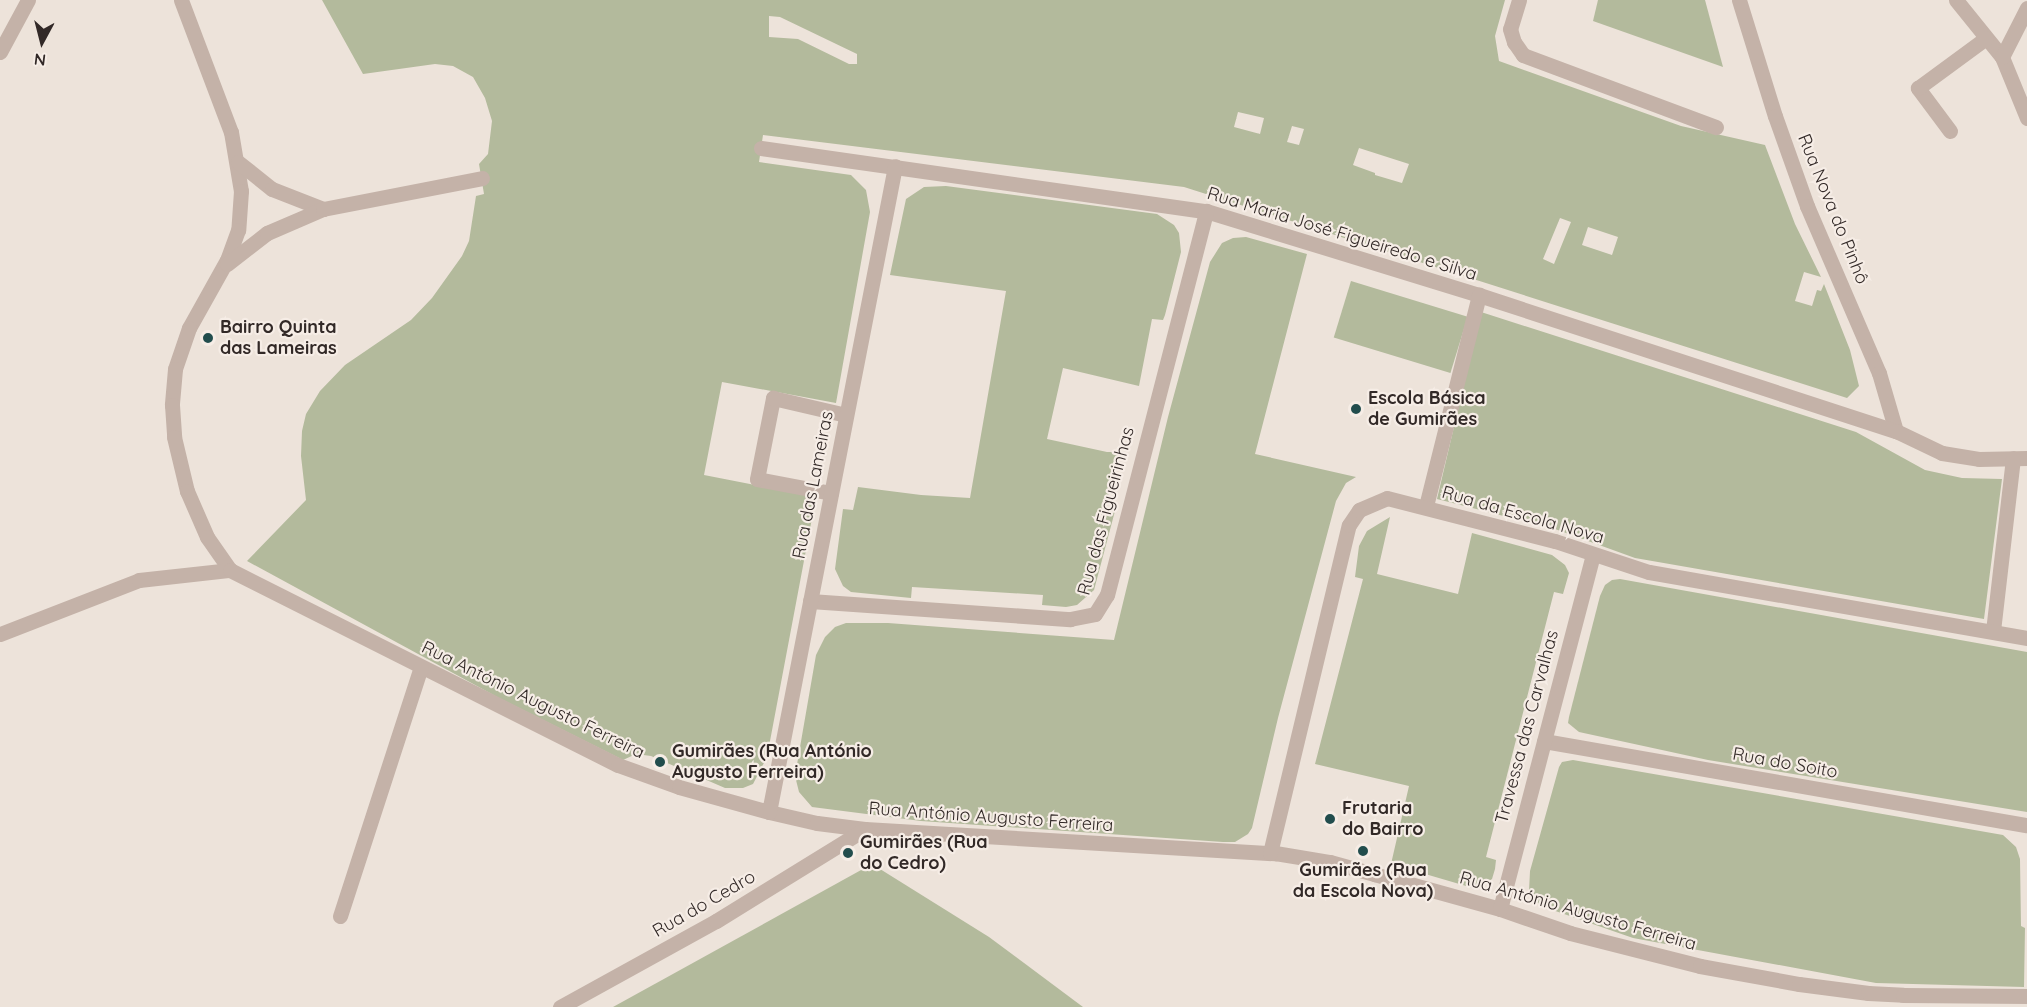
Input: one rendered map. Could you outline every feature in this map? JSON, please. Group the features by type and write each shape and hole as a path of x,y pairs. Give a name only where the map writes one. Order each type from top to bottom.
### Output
{"street":[{"path":"0,52 28,0"},
{"path":"0,634 139,580 230,570 207,537 187,491 174,437 172,405 175,369 183,343 221,271 238,230 241,191 238,162 213,81 181,0"},
{"path":"1519,0 1510,29 1514,42 1523,54 1716,127"},
{"name":"Rua Nova do Pinhô","path":"1739,0 1775,116 1803,195 1880,373 1896,430"},
{"path":"1956,0 2002,57 2027,118"},
{"path":"2002,57 2027,8"},
{"path":"1950,131 1918,88 1986,38"},
{"name":"Rua Maria José Figueiredo e Silva","path":"761,148 1206,211 1479,295 1896,430 1942,453 1961,458 2020,458"},
{"path":"238,162 272,189 323,209"},
{"name":"Rua das Lameiras","path":"769,812 895,166"},
{"path":"221,271 267,233 323,209 482,178"},
{"name":"Rua das Figueirinhas","path":"810,601 1070,619 1095,614 1107,595 1206,211"},
{"path":"1426,506 1479,295"},
{"path":"831,494 757,479 773,399 846,414"},
{"path":"1993,631 2020,458"},
{"name":"Rua da Escola Nova","path":"1270,853 1349,525 1359,510 1387,498 1426,506 1555,541 1649,572 2027,638"},
{"name":"Travessa das Carvalhas","path":"1500,909 1593,555"},
{"name":"Rua António Augusto Ferreira","path":"230,570 626,769 670,785 769,812 817,823 866,829 1270,853 1330,862 1500,909 1633,951 1775,980 1903,995 2027,996"},
{"path":"340,916 422,667"},
{"name":"Rua do Soito","path":"1544,741 2023,824"},
{"name":"Rua do Cedro","path":"560,1007 716,921 866,829"}],"green space":[{"path":"322,0 1505,0 1495,36 1499,61 1681,126 1765,145 1795,224 1821,277 1804,272 1795,301 1812,306 1817,290 1821,291 1824,284 1850,350 1859,386 1847,398 1184,187 763,135 759,162 851,175 866,190 870,212 836,403 722,382 704,475 816,497 767,757 753,784 743,788 725,788 651,756 636,754 623,760 499,698 247,561 306,500 301,456 302,431 306,414 320,391 345,365 411,320 432,298 462,256 469,241 476,196 484,194 479,164 488,154 492,121 485,98 473,77 453,66 435,64 363,74","holes":["769,16 780,17 857,54 857,64 849,64 798,39 769,37","1238,112 1264,118 1260,134 1234,127","1292,126 1304,129 1299,145 1287,142","1359,148 1409,164 1402,183 1375,175 1375,173 1353,165","1560,218 1571,222 1554,264 1543,259","1588,227 1618,237 1612,255 1582,245"]},
{"path":"1598,0 1705,0 1723,67 1593,21"},
{"path":"946,186 1157,214 1174,225 1179,233 1181,252 1165,315 1163,320 1152,319 1139,386 1063,368 1047,439 1107,452 1120,452 1105,507 1115,511 1094,590 1077,605 1066,607 1042,605 1043,595 912,587 911,598 851,592 843,586 835,569 843,509 853,510 858,487 921,495 970,498 1006,291 890,275 906,199 924,187"},
{"path":"1246,237 1307,254 1255,454 1356,477 1346,483 1336,501 1278,718 1252,828 1248,834 1235,842 1223,842 921,821 812,807 799,792 795,776 816,655 825,637 835,627 846,623 888,623 1114,640 1168,417 1210,262 1222,243 1233,238"},
{"path":"1351,281 1468,317 1450,373 1334,337"},
{"path":"1481,312 1856,432 1925,470 1962,478 2002,479 1984,619 1635,558 1555,529 1437,499"},
{"path":"1390,517 1377,574 1458,594 1472,533 1552,555 1565,565 1569,573 1563,594 1554,592 1486,857 1496,860 1495,869 1492,879 1480,887 1473,888 1391,864 1409,786 1315,764 1363,579 1355,577 1359,546 1367,531"},
{"path":"1620,579 2027,652 2027,812 1708,760 1579,732 1568,723 1600,596 1605,585 1612,580"},
{"path":"1573,760 2003,835 2016,847 2020,859 2021,926 2025,928 2024,987 1876,983 1633,938 1544,907 1532,899 1529,891 1530,871 1559,767 1562,762"},
{"path":"872,864 989,937 1083,1007 613,1007"}],"place":[{"name":"Bairro Quinta das Lameiras","path":"208,338"},
{"name":"Escola Básica de Gumirães","path":"1356,409"},
{"name":"Gumirães (Rua António Augusto Ferreira)","path":"660,762"},
{"name":"Frutaria do Bairro","path":"1330,819"},
{"name":"Gumirães (Rua da Escola Nova)","path":"1363,851"},
{"name":"Gumirães (Rua do Cedro)","path":"848,853"}]}
